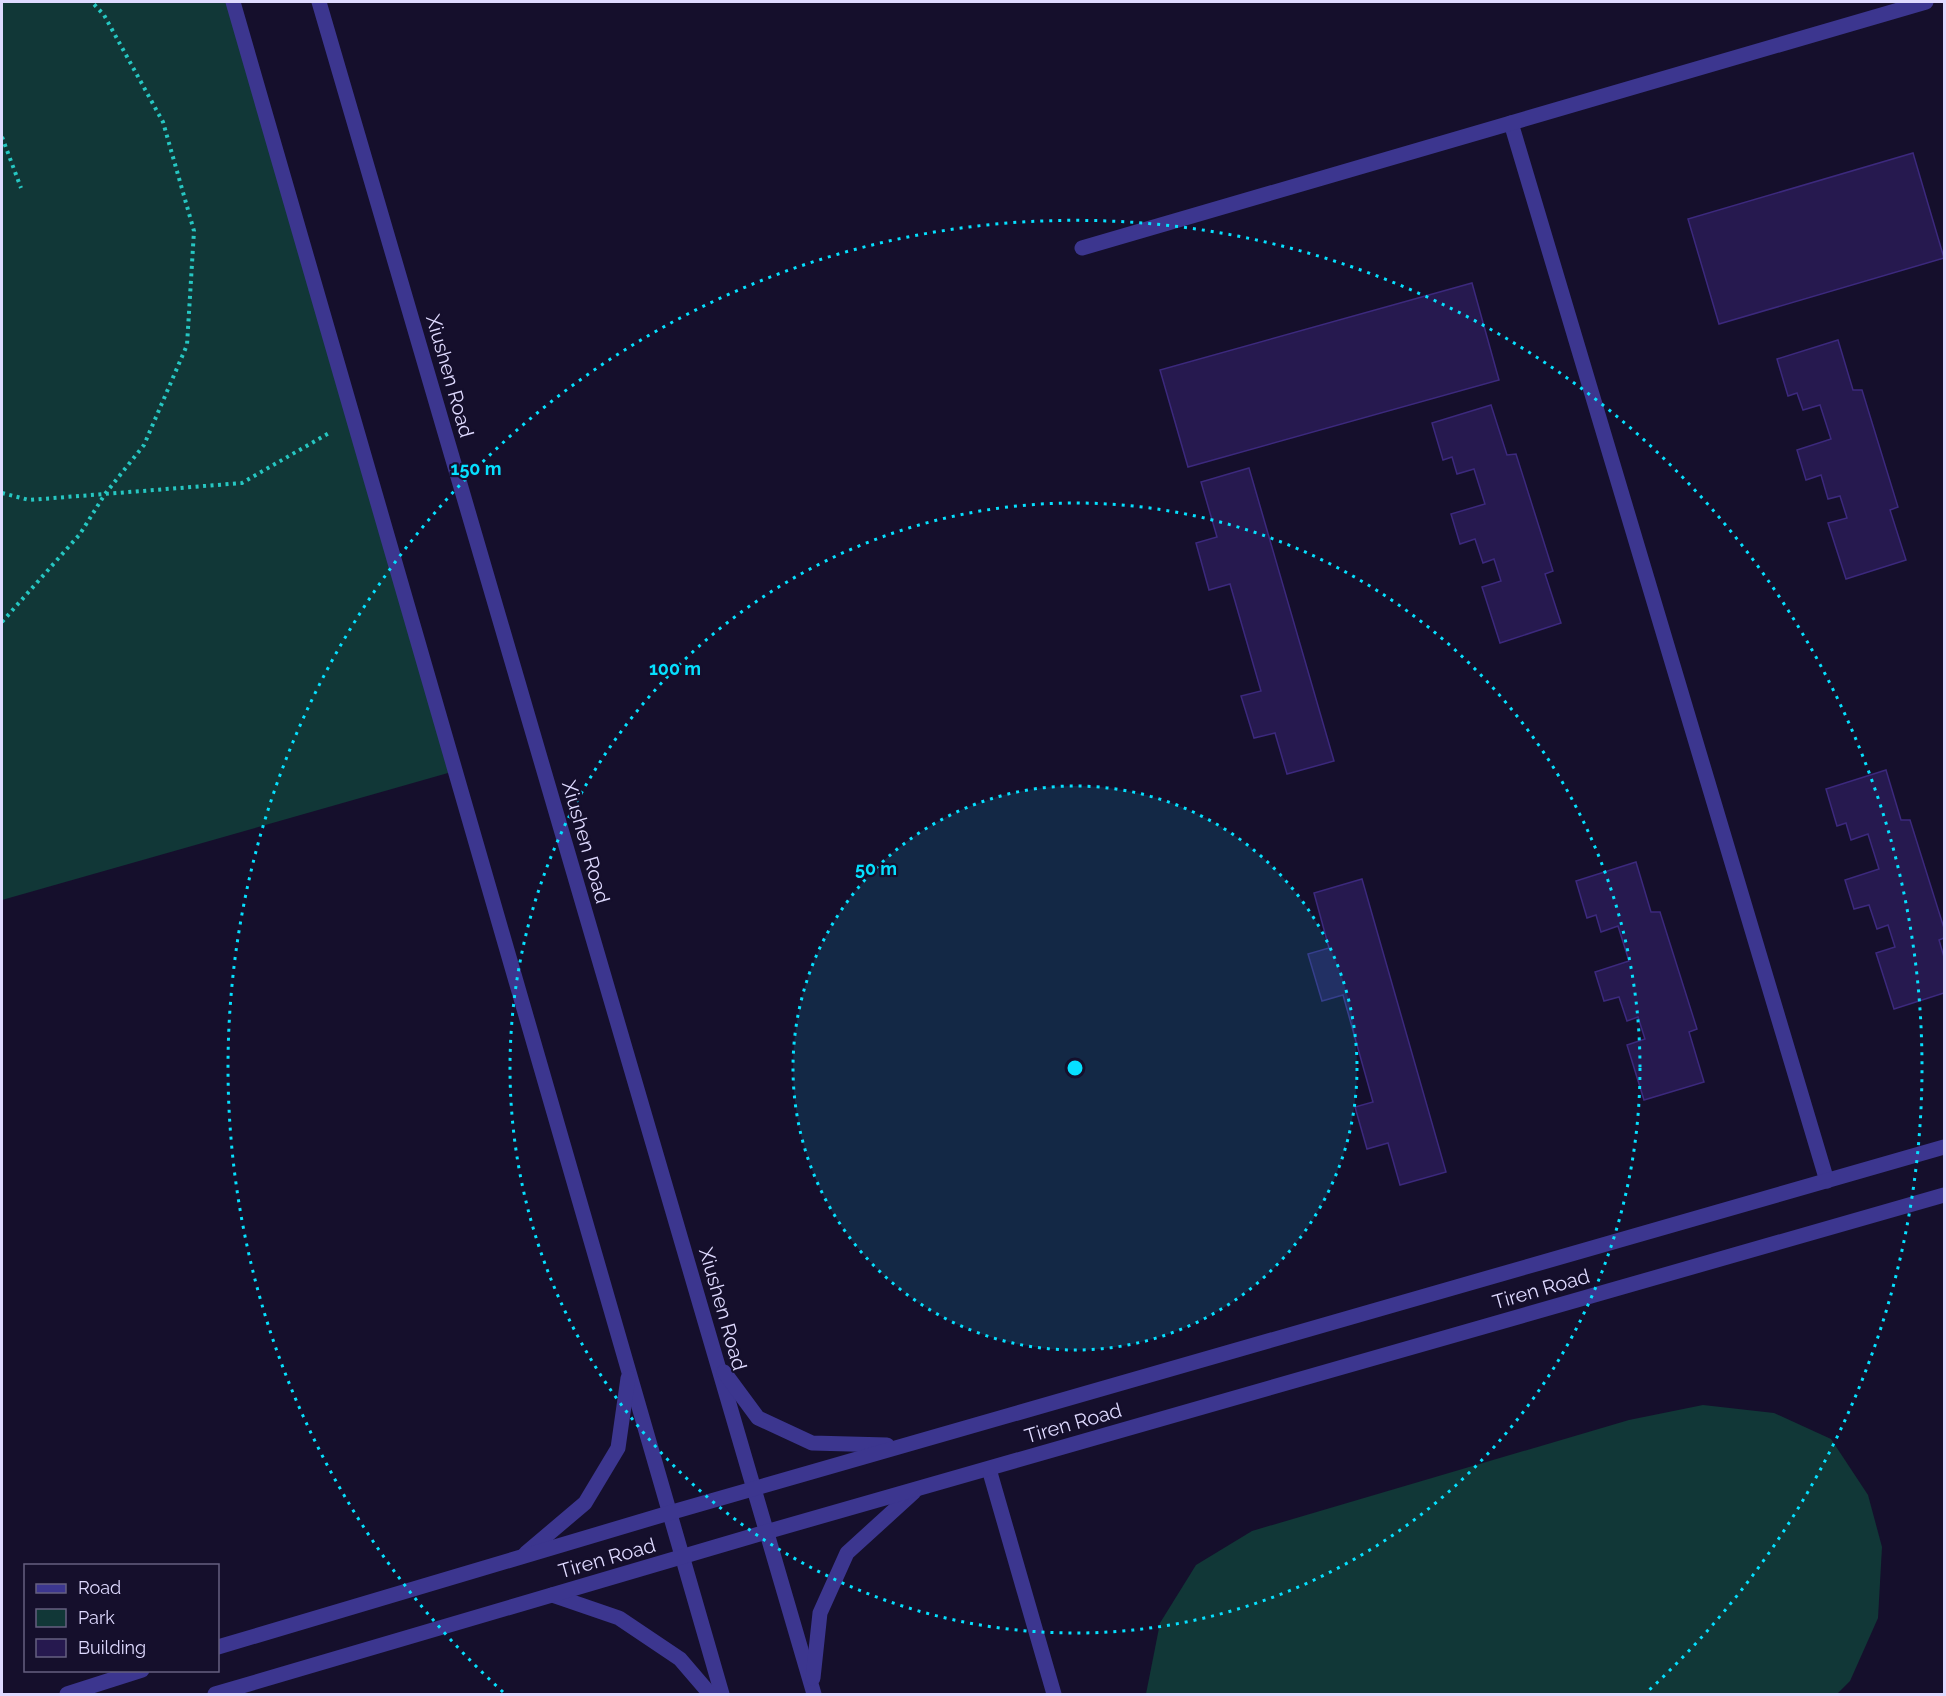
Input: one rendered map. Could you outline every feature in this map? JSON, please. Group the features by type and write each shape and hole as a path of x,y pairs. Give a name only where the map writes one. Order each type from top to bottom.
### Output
{"street":[{"path":"233,2 722,1695"},
{"name":"Xiushen Road","path":"319,2 813,1690"},
{"path":"1082,248 1926,2"},
{"path":"1511,123 1827,1181"},
{"name":"Tiren Road","path":"219,1647 754,1488 1944,1147"},
{"name":"Tiren Road","path":"215,1695 917,1489 1944,1195"},
{"path":"717,1364 758,1418 812,1443 902,1446"},
{"path":"521,1557 585,1503 618,1448 629,1372"},
{"path":"989,1469 1054,1695"},
{"path":"813,1690 820,1612 847,1553 917,1489"},
{"path":"552,1595 620,1618 680,1659 710,1695"},
{"path":"67,1695 139,1672"}],"path":[{"path":"2,622 80,534 105,494 144,445 188,345 195,231 163,123 104,15 92,2"},
{"path":"2,136 21,188"},
{"path":"2,493 29,500 242,483 353,419"}],"green space":[{"path":"2,2 233,2 455,771 2,900"},
{"path":"1703,1405 1774,1413 1831,1439 1868,1495 1882,1547 1878,1618 1850,1681 1837,1694 1146,1694 1160,1623 1196,1565 1252,1531 1629,1420"}],"building":[{"path":"1913,153 1944,258 1719,324 1688,219"},
{"path":"1472,283 1499,380 1188,467 1160,370"},
{"path":"1838,340 1853,390 1862,390 1898,507 1890,510 1906,560 1846,579 1828,523 1847,518 1840,496 1828,499 1821,475 1806,480 1797,450 1831,439 1820,405 1803,410 1797,393 1788,396 1777,359"},
{"path":"1491,405 1507,455 1516,454 1553,571 1545,574 1561,623 1500,643 1482,587 1501,581 1494,559 1483,563 1475,539 1460,544 1451,514 1485,504 1474,469 1457,474 1452,457 1443,460 1432,423"},
{"path":"1249,468 1334,761 1287,774 1275,733 1254,738 1241,696 1261,691 1230,584 1209,590 1196,543 1217,537 1201,482"},
{"path":"1886,770 1901,820 1910,820 1944,928 1944,938 1939,940 1944,957 1944,993 1894,1009 1876,953 1895,947 1888,925 1877,929 1869,905 1854,909 1845,880 1879,869 1868,834 1851,840 1846,823 1837,826 1826,789"},
{"path":"1636,862 1651,912 1660,912 1697,1029 1689,1032 1704,1082 1644,1100 1627,1045 1645,1039 1638,1017 1627,1021 1619,997 1604,1001 1595,972 1629,961 1618,926 1601,932 1596,915 1587,918 1576,881"},
{"path":"1362,879 1446,1172 1400,1185 1388,1143 1367,1149 1355,1107 1373,1102 1343,995 1322,1001 1308,954 1329,948 1314,893"}]}
